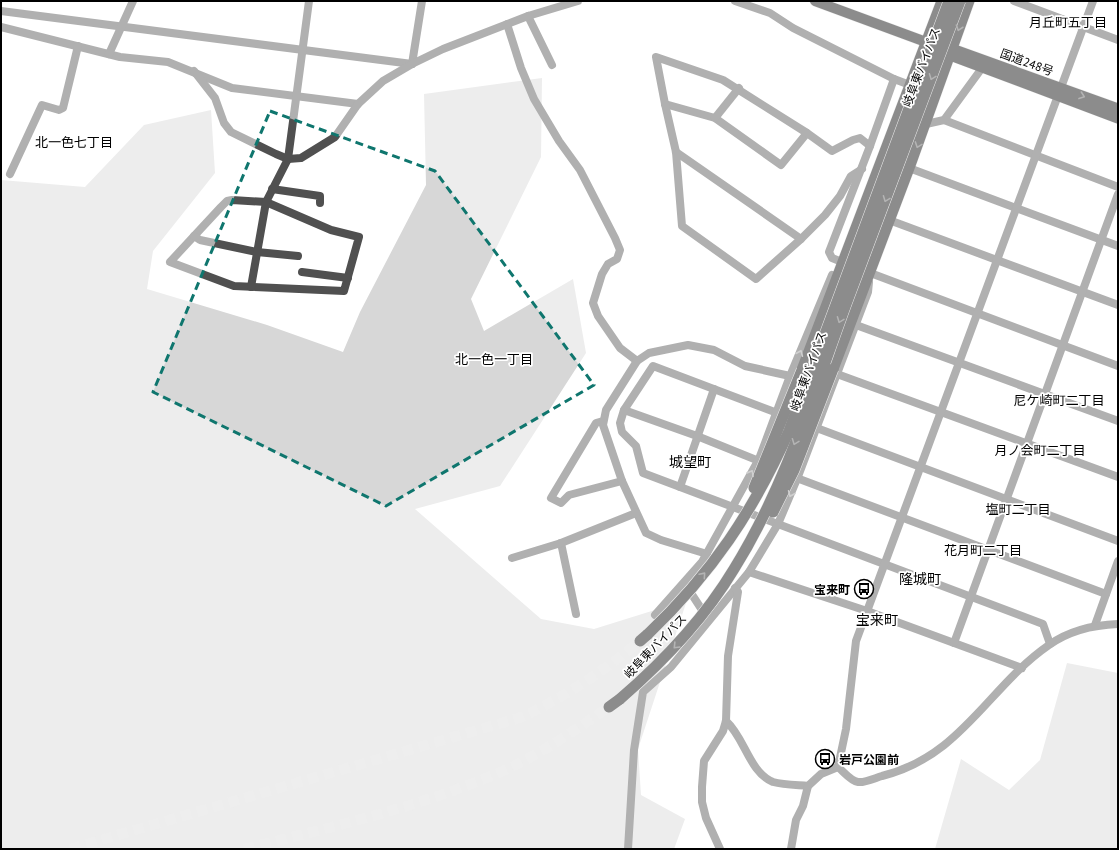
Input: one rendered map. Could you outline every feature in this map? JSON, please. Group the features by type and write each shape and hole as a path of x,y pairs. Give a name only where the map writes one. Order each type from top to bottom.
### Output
{"highway":[{"path":"732,538 734,525 751,495 802,370 942,1"},
{"name":"岐阜東バイパス","path":"644,637 691,589 732,538 761,489 789,431 949,1"},
{"name":"岐阜東バイパス","path":"609,707 620,699 680,642 700,618 733,571 755,534 782,477 960,1"},
{"path":"733,571 742,567 752,552 787,485 835,372 889,220 926,124 969,1"},
{"path":"926,42 951,52"},
{"name":"国道248号","path":"951,52 982,68 1118,109"},
{"name":"国道248号","path":"951,52 1060,92 1118,118"}],"main road":[{"path":"815,1 926,42"}],"street":[{"path":"109,54 133,1"},
{"path":"251,287 266,202 288,159 308,1"},
{"path":"412,64 422,1"},
{"path":"194,71 215,98 224,123 231,132 288,159 306,157 335,137 358,104 383,81 412,64 528,16 578,1"},
{"path":"735,1 770,13 793,28 894,79 910,85"},
{"path":"1014,1 1118,40"},
{"path":"838,767 846,728 856,641 1094,1"},
{"path":"1,11 412,64"},
{"path":"528,16 552,65"},
{"path":"507,24 521,68 534,99 559,141 580,170 620,250 617,259 608,264 602,274 593,303 598,316 620,348 637,361"},
{"path":"1,27 109,54 168,62 194,71 232,88 358,104"},
{"path":"10,174 42,105 61,110 63,108 78,46"},
{"path":"862,169 851,176 840,196 825,215 801,239 756,279 682,226 676,152 664,104 656,57 712,74 739,88 832,151 860,138 870,146"},
{"path":"944,120 982,68"},
{"path":"894,79 862,169 829,252 832,258 1118,366"},
{"path":"715,118 739,88"},
{"path":"664,104 715,118 782,165 807,133"},
{"path":"926,124 944,120 1118,187"},
{"path":"676,152 801,239"},
{"path":"909,168 1118,246"},
{"path":"272,189 320,196 320,203"},
{"path":"954,643 1118,194"},
{"path":"227,201 266,202 331,230 359,237 344,292 234,286 170,262 227,201"},
{"path":"889,220 1118,305"},
{"path":"194,236 200,240 257,252 298,256"},
{"path":"655,615 702,562 759,459 790,376 834,272 843,262"},
{"path":"302,272 348,278"},
{"path":"628,849 634,750 643,692 671,667 749,572 778,524 817,428 835,372 856,325 868,292 870,273"},
{"path":"856,325 1118,421"},
{"path":"707,554 660,540 646,533 622,481 603,420 606,410 637,361 649,354 688,345 714,350 745,366 790,376 835,372 1118,477"},
{"path":"1050,644 1043,624 885,563 643,473 636,446 622,432 620,423 624,410 653,366 1118,541"},
{"path":"680,487 714,390"},
{"path":"624,410 759,459 797,479 1106,594"},
{"path":"603,420 596,423 551,498 561,503 569,495 622,481"},
{"path":"512,558 561,543 636,513"},
{"path":"561,543 576,614"},
{"path":"1095,625 1106,594 1115,581 1118,561"},
{"path":"749,572 867,611 1022,668"},
{"path":"684,583 709,620"},
{"path":"720,849 706,818 702,802 702,787 704,761 723,731 726,721 728,656 738,592 735,588"},
{"path":"838,767 858,782 894,773 937,751 962,730 1022,668 1050,644 1075,631 1095,625 1118,624"},
{"path":"726,721 739,737 762,776 774,782 808,786"},
{"path":"790,849 796,820 803,806 808,786 821,774 838,767"}],"highlighted area":[{"path":"270,111 435,171 594,385 386,506 153,392"}],"shaded area":[{"path":"542,78 541,157 471,299 484,331 573,279 586,353 500,486 415,509 541,619 594,629 687,600 638,749 641,795 685,819 674,849 1,849 1,180 85,187 144,125 211,110 215,173 153,251 147,289 267,325 343,352 360,312 426,185 424,94"},
{"path":"1067,663 1118,673 1118,849 935,849 961,759 1009,790 1040,760"}],"tunnel":[{"path":"70,849 519,718 552,702 582,684 611,664 640,641"},
{"path":"244,849 310,833 408,806 472,784 531,757 609,707"}],"place":[{"name":"宝来町","path":"864,589"},
{"name":"岩戸公園前","path":"825,759"}],"district":[{"name":"月丘町五丁目","path":"1068,22"},
{"name":"北一色七丁目","path":"74,142"},
{"name":"北一色一丁目","path":"494,359"},
{"name":"尼ケ崎町二丁目","path":"1059,400"},
{"name":"月ノ会町二丁目","path":"1040,450"},
{"name":"城望町","path":"690,462"},
{"name":"塩町二丁目","path":"1018,509"},
{"name":"花月町二丁目","path":"983,550"},
{"name":"隆城町","path":"920,579"},
{"name":"宝来町","path":"877,620"}]}
